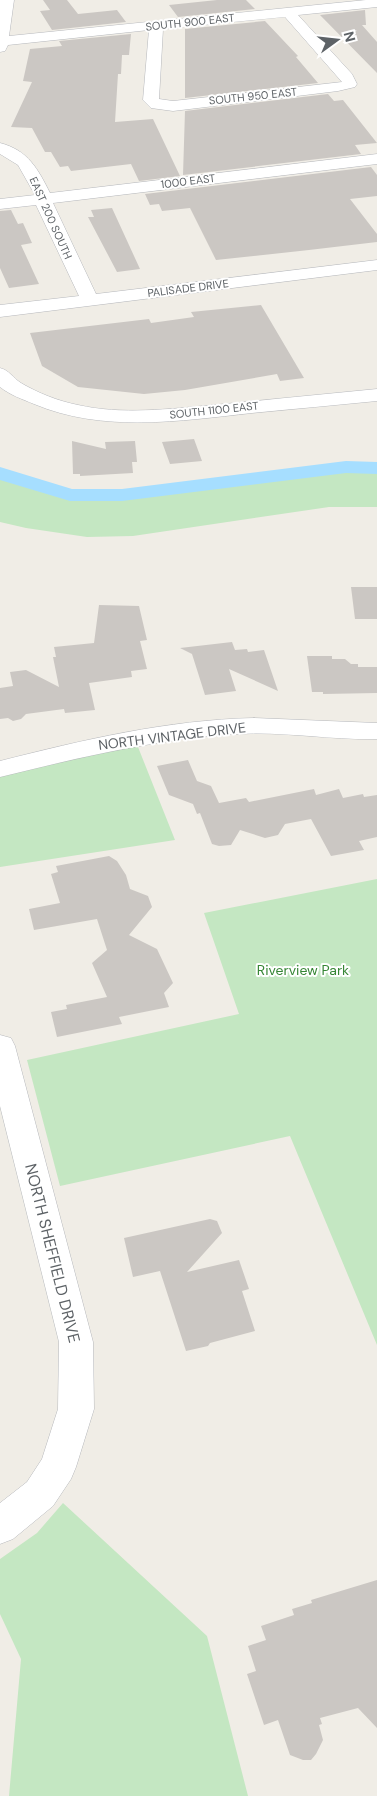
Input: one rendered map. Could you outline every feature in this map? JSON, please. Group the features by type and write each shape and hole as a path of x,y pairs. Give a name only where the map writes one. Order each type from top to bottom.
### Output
{"street":[{"path":"1,44 7,0"},
{"name":"SOUTH 900 EAST","path":"1,44 377,3"},
{"name":"SOUTH 950 EAST","path":"156,26 151,100 156,105 172,106 338,87 350,84 348,77 288,12"},
{"name":"EAST 200 SOUTH","path":"0,148 26,162 45,199 44,205 90,300"},
{"name":"1000 EAST","path":"0,204 377,159"},
{"name":"PALISADE DRIVE","path":"0,311 377,265"},
{"name":"SOUTH 1100 EAST","path":"0,374 2,379 20,391 52,405 67,410 105,416 153,416 377,395"},
{"name":"NORTH VINTAGE DRIVE","path":"0,769 88,746 172,733 237,726 377,731"},
{"name":"NORTH SHEFFIELD DRIVE","path":"0,1046 76,1342 76,1409 58,1467 40,1494 0,1526"}],"green space":[{"path":"345,471 377,471 377,507 329,507 133,536 87,537 0,522 0,477 51,493 99,498"},
{"path":"131,746 138,747 175,840 0,867 0,775"},
{"name":"Riverview Park","path":"377,879 377,1345 290,1136 60,1186 27,1060 239,1014 204,913"},
{"path":"63,1503 207,1636 248,1796 9,1796 21,1659 0,1614 0,1559 37,1533"}],"building":[{"path":"43,0 67,0 78,14 117,10 126,22 52,30 40,11 50,10"},
{"path":"217,0 246,0 255,9 178,17 169,5"},
{"path":"365,10 366,25 362,25 377,42 377,73 320,15"},
{"path":"265,21 298,56 296,57 318,83 185,98 185,29"},
{"path":"131,34 129,55 122,55 121,74 118,74 115,122 153,119 180,176 139,181 131,164 71,171 68,166 60,167 51,152 45,152 32,128 11,127 32,82 23,81 30,49 62,46 59,41"},
{"path":"328,94 334,101 343,100 377,143 355,145 361,154 183,175 185,111"},
{"path":"371,167 377,175 377,196 350,199 377,234 377,242 216,260 190,208 162,211 159,204 150,205 145,194"},
{"path":"112,208 140,269 117,272 88,217 94,217 91,210"},
{"path":"11,210 18,224 23,223 32,243 21,245 39,284 9,288 0,268 0,211"},
{"path":"261,305 304,378 280,381 277,374 185,390 144,394 78,387 42,366 30,333 149,319 151,323 194,317 191,312"},
{"path":"194,439 202,461 170,464 162,442"},
{"path":"72,441 106,449 105,442 135,441 137,462 132,462 133,473 80,476 80,474 73,474"},
{"path":"351,587 377,587 377,619 355,619"},
{"path":"99,605 139,606 147,640 140,641 147,669 131,671 132,677 89,683 95,710 65,713 64,709 26,714 21,719 13,721 8,718 0,719 0,688 13,686 10,672 26,670 59,687 53,657 56,657 54,647 94,643"},
{"path":"232,642 235,650 247,649 248,652 264,650 278,691 229,669 236,691 205,695 192,654 180,648"},
{"path":"307,656 332,656 332,659 345,659 351,664 358,664 358,667 377,667 377,693 323,694 323,692 312,692"},
{"path":"188,760 197,781 211,786 219,803 246,798 249,802 314,789 316,795 339,789 343,798 363,794 364,797 377,795 377,837 359,841 364,850 331,856 311,819 285,824 278,835 265,838 240,830 231,845 219,846 212,844 200,813 197,814 193,804 169,795 157,766"},
{"path":"109,856 117,861 126,875 130,889 148,896 152,907 129,935 157,949 173,983 164,993 169,1007 119,1017 122,1024 57,1037 51,1012 67,1009 66,1005 107,997 92,963 107,950 97,919 34,930 29,909 60,903 51,874 58,872 56,866"},
{"path":"210,1219 217,1221 222,1233 187,1272 239,1260 249,1289 242,1291 255,1331 186,1351 160,1271 133,1277 124,1238"},
{"path":"377,1580 377,1728 358,1708 320,1718 322,1724 319,1725 323,1740 316,1754 311,1760 303,1760 290,1755 278,1720 264,1725 247,1674 256,1671 248,1646 266,1640 261,1626 294,1615 292,1609 312,1603 311,1600"}],"waterway":[{"path":"0,473 70,495 122,495 346,467 377,468"}]}
